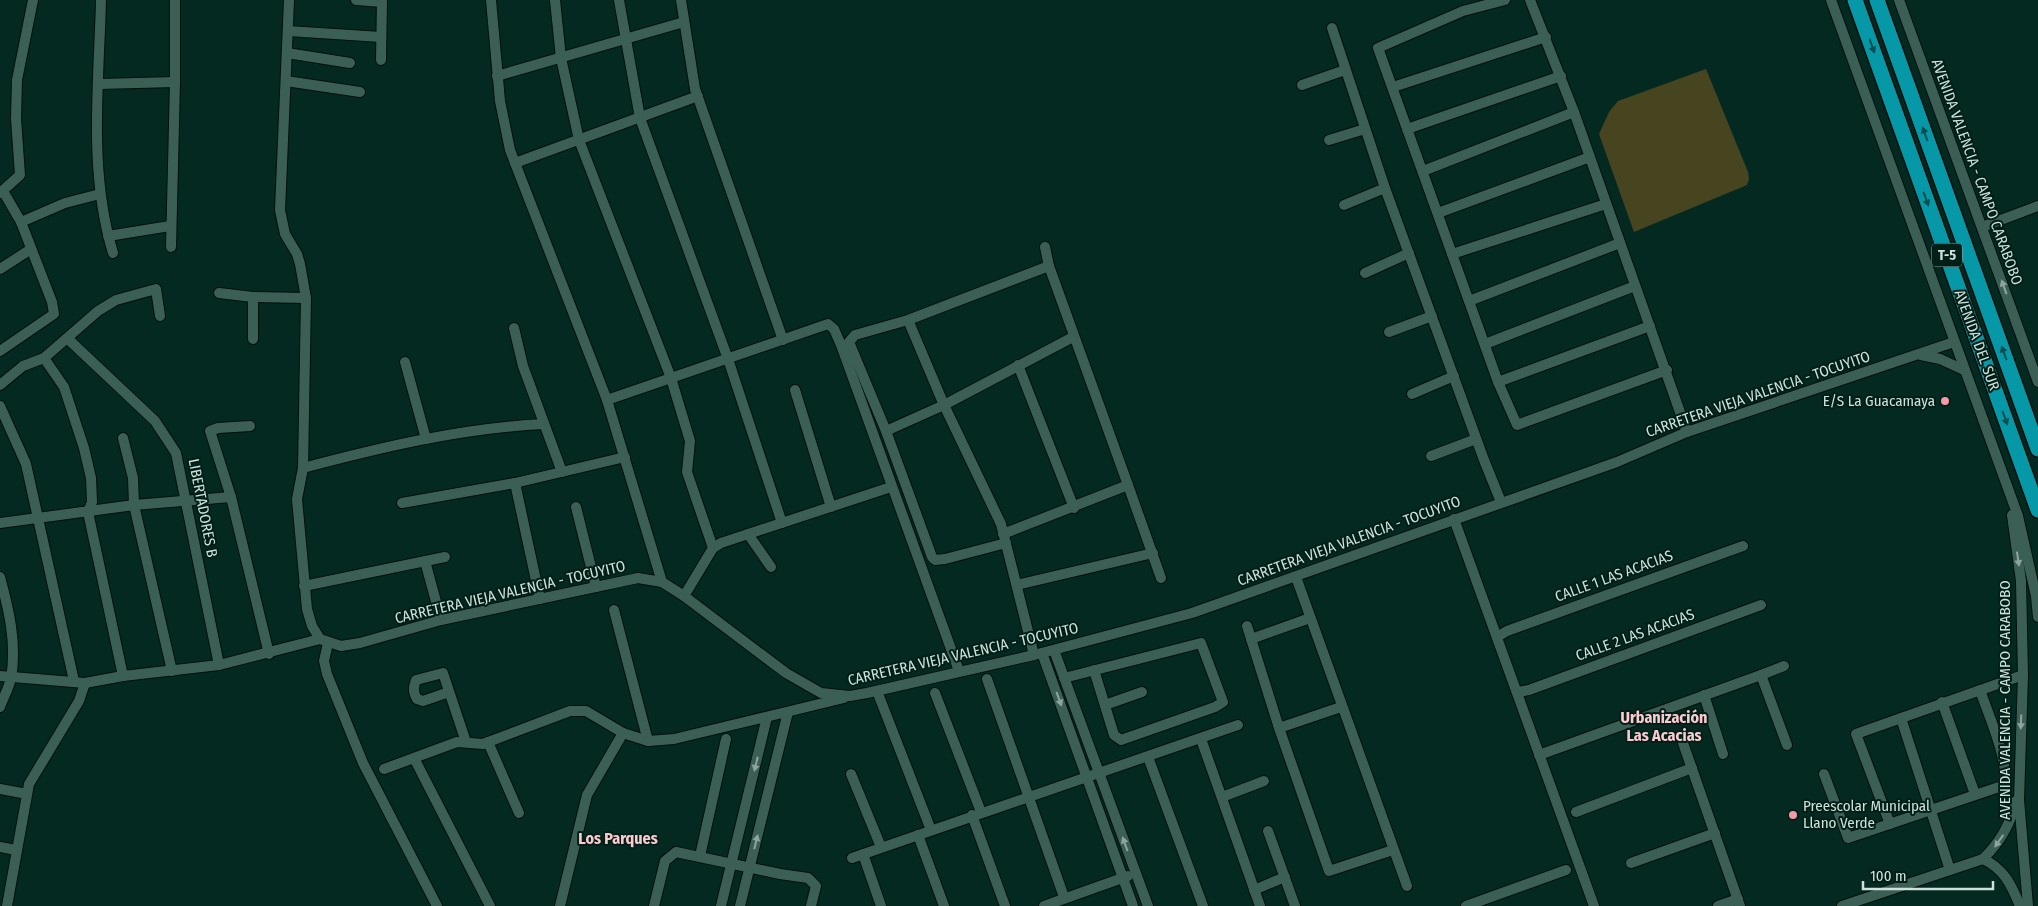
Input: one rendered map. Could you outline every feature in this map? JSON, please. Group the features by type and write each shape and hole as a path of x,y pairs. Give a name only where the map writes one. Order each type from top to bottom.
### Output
{"highway":[{"name":"AVENIDA DEL SUR","path":"1855,0 2038,510"},
{"name":"AVENIDA DEL SUR","path":"1877,0 2038,448"},
{"path":"1888,0 1896,52"}],"street":[{"path":"0,351 54,314 52,302 21,222 2,192 20,175 16,119 17,80 33,0"},
{"path":"101,0 99,84 96,103 100,194 113,252"},
{"path":"171,247 170,226 176,82 175,0"},
{"path":"289,0 282,223 285,234 297,254 306,298 302,468 297,499 304,586 312,626 324,641 327,674 363,763 437,906"},
{"path":"356,0 382,1 381,60"},
{"path":"491,0 500,102 515,163 607,400 662,582"},
{"path":"555,0 561,58 579,140 671,378 690,441 687,472 713,548"},
{"path":"619,0 640,118 728,359 782,523"},
{"path":"681,0 698,96 783,340"},
{"path":"1505,0 1463,11 1378,48 1498,382 1517,425 1666,370"},
{"path":"1530,0 1561,76 1666,370 1686,432"},
{"name":"AVENIDA VALENCIA - CAMPO CARABOBO","path":"1831,0 2018,516 2032,578 2038,617"},
{"name":"AVENIDA VALENCIA - CAMPO CARABOBO","path":"1899,0 2038,382"},
{"path":"498,76 684,22"},
{"path":"1332,28 1385,188 1501,502"},
{"path":"288,31 381,37"},
{"path":"1392,87 1546,37"},
{"path":"287,53 350,63"},
{"path":"1302,85 1345,70"},
{"path":"1407,129 1561,76"},
{"path":"286,81 360,92"},
{"path":"99,84 176,82"},
{"path":"515,163 698,96"},
{"path":"1423,171 1574,112"},
{"path":"1329,140 1366,129"},
{"path":"1438,213 1590,157"},
{"path":"1344,205 1385,188"},
{"path":"21,222 65,203 100,194"},
{"path":"1452,254 1606,204"},
{"path":"1982,227 2038,206"},
{"path":"108,236 170,226"},
{"path":"1469,301 1620,243"},
{"path":"1045,247 1049,266 1073,337 1161,578"},
{"path":"0,269 31,249"},
{"path":"1365,273 1409,253"},
{"path":"1049,266 908,320 855,335 849,342 886,431 932,557 935,560 1005,539 1128,485"},
{"path":"1485,344 1635,286"},
{"path":"0,385 23,366 44,358 98,312 116,300 156,289 160,316"},
{"path":"218,294 306,298"},
{"path":"253,297 253,338"},
{"path":"1389,332 1432,316"},
{"path":"908,320 944,405 1001,524 1038,654 1088,776 1133,906"},
{"path":"607,400 828,324 834,328 958,672"},
{"path":"1498,382 1650,326"},
{"path":"514,328 523,366 562,472"},
{"path":"886,431 944,405 1073,337"},
{"name":"LIBERTADORES B","path":"68,339 155,421 176,453 219,665"},
{"name":"CARRETERA VIEJA VALENCIA - TOCUYITO","path":"85,683 123,676 219,665 324,641 341,646 360,643 441,620 638,578 662,582 684,596 786,673 821,693 850,696 1038,654 1192,613 1296,577 1454,518 1617,462 1686,432 1954,342"},
{"path":"1918,355 1940,359 1964,370"},
{"path":"44,358 64,387 84,448 91,478 92,502 88,512 123,676"},
{"path":"405,362 426,439"},
{"path":"1018,365 1074,508"},
{"path":"1412,394 1454,376"},
{"path":"795,390 831,507"},
{"path":"0,406 26,464 74,681"},
{"path":"302,468 366,451 426,439 506,426 544,424"},
{"path":"250,426 218,428 210,431 231,497 269,654"},
{"path":"123,438 133,478 134,505 172,671"},
{"path":"1431,456 1476,438"},
{"path":"402,503 515,483 624,457"},
{"path":"515,483 540,599"},
{"path":"684,596 713,548 748,534 891,486"},
{"name":"AVENIDA VALENCIA - CAMPO CARABOBO","path":"2010,494 2021,581 2023,675 2019,786 2023,864 2028,906"},
{"path":"0,523 134,505 231,497"},
{"path":"576,507 596,587"},
{"path":"1454,518 1594,906"},
{"path":"748,534 772,567"},
{"name":"CALLE 1 LAS ACACIAS","path":"1497,637 1507,631 1743,546"},
{"path":"1017,585 1153,553"},
{"path":"304,586 445,557"},
{"path":"425,561 441,620"},
{"path":"0,577 11,617 0,707"},
{"path":"1296,577 1406,886"},
{"name":"CALLE 2 LAS ACACIAS","path":"1518,692 1529,690 1762,605"},
{"path":"614,610 648,741"},
{"path":"1251,639 1310,618"},
{"path":"1246,626 1329,871 1393,850"},
{"path":"1064,678 1094,670 1202,643 1223,702 1215,707 1121,740 1114,735 1094,670"},
{"path":"1054,650 1148,906"},
{"path":"1539,755 1784,666"},
{"path":"1761,675 1787,745"},
{"path":"1890,824 1856,734 1942,702 2023,675"},
{"path":"5,677 85,683 79,701 28,784 16,850 4,891 7,906"},
{"path":"987,680 1064,897"},
{"path":"1824,774 1848,838 2002,786 2006,782 2000,749 1980,690"},
{"path":"877,691 931,830"},
{"path":"449,692 466,742"},
{"path":"935,692 1005,906"},
{"path":"1105,705 1142,692"},
{"path":"1704,695 1723,754"},
{"path":"384,770 456,742 483,744 570,711 586,711 623,733 648,741 674,739 850,696"},
{"path":"1942,702 1975,794"},
{"path":"1279,728 1341,707"},
{"path":"740,906 788,712"},
{"path":"721,906 767,717"},
{"path":"1901,718 1950,870"},
{"path":"852,858 1027,796 1148,757 1238,725"},
{"path":"560,906 587,795 623,733"},
{"path":"700,856 726,739"},
{"path":"1201,739 1260,906"},
{"path":"488,742 519,812"},
{"path":"1683,743 1739,902 1718,906"},
{"path":"1148,757 1203,906"},
{"path":"414,758 490,906"},
{"path":"1576,812 1692,768"},
{"path":"851,774 881,847"},
{"path":"1222,797 1264,781"},
{"path":"1844,906 1982,859 1994,848 2008,826 2019,786"},
{"path":"0,789 27,794"},
{"path":"1268,831 1295,906"},
{"path":"1631,863 1715,833"},
{"path":"918,834 944,906"},
{"path":"0,847 16,850"},
{"path":"654,906 665,861 676,852 812,881 816,886 811,906"},
{"path":"863,854 881,906"},
{"path":"1982,859 1997,865 2006,876 2020,906"},
{"path":"1466,906 1566,870"},
{"path":"1044,906 1064,897 1136,874"},
{"path":"1254,890 1285,877"}],"shaded area":[{"path":"1706,69 1748,172 1749,179 1747,185 1634,232 1599,134 1609,112 1618,101"}],"place":[{"name":"E/S La Guacamaya","path":"1945,401"},
{"name":"Preescolar Municipal Llano Verde","path":"1793,815"}],"district":[{"name":"Urbanización Las Acacias","path":"1664,726"},
{"name":"Los Parques","path":"618,838"}]}
